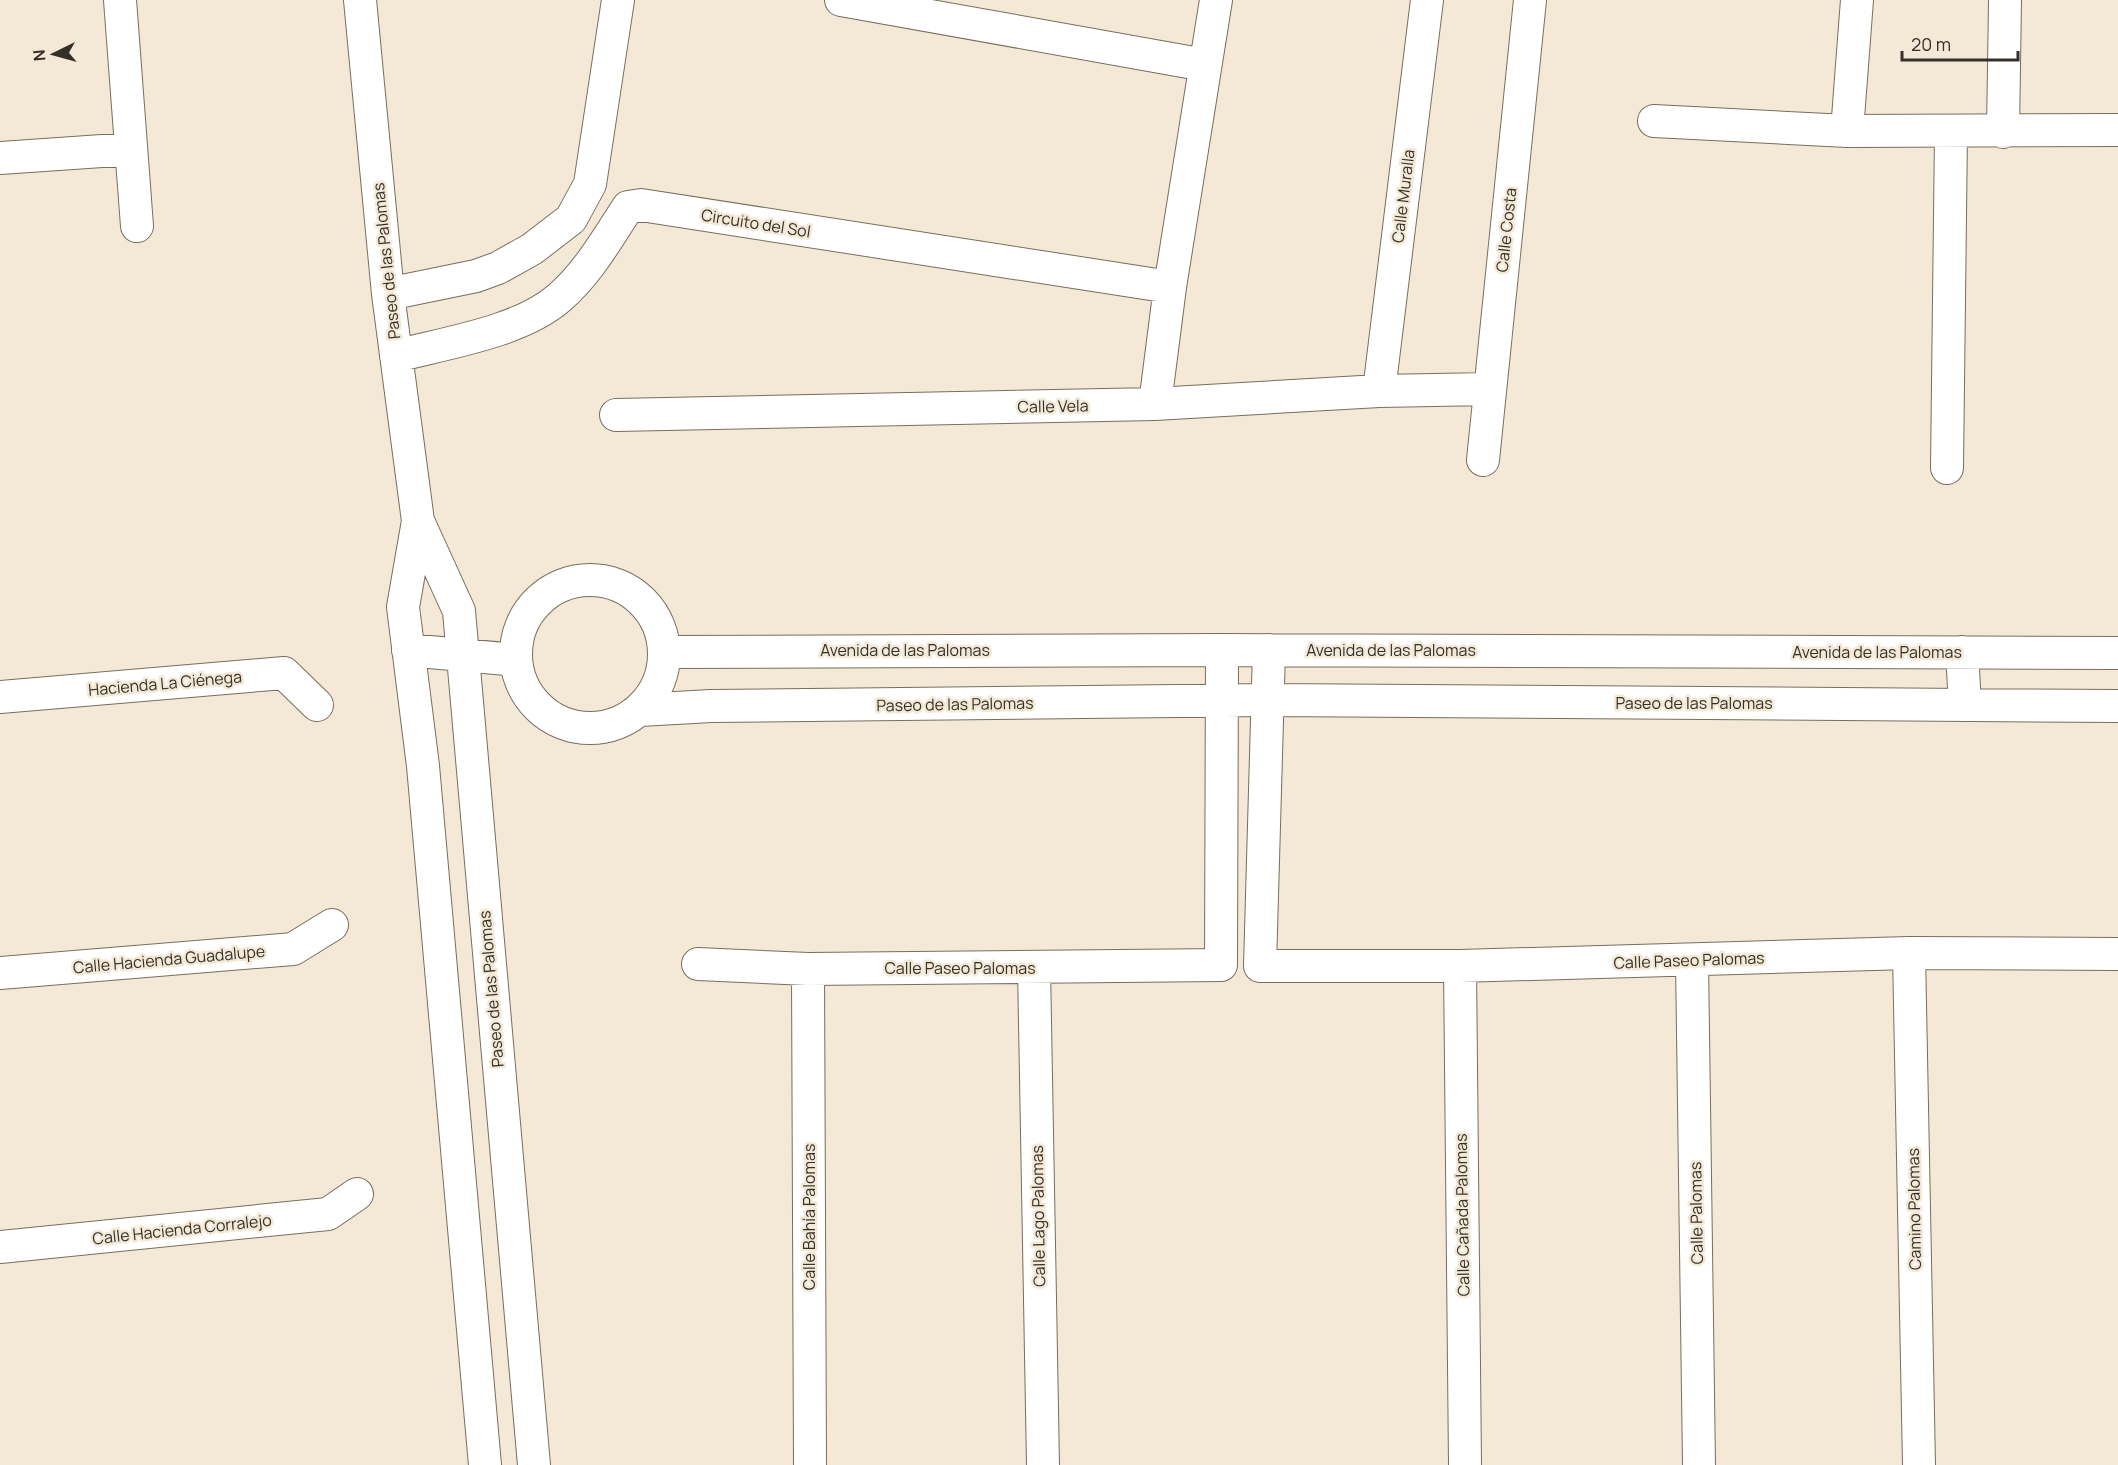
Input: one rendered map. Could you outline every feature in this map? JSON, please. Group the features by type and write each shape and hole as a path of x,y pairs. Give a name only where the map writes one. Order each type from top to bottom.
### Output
{"street":[{"path":"120,0 136,225"},
{"name":"Paseo de las Palomas","path":"360,0 388,294 418,522 459,611 534,1465"},
{"path":"388,294 476,276 498,268 532,249 571,219 590,184 618,0"},
{"path":"841,0 1205,65"},
{"path":"1155,404 1170,287 1216,0"},
{"name":"Calle Muralla","path":"1379,391 1426,0"},
{"name":"Calle Costa","path":"1483,460 1530,0"},
{"path":"1848,131 1857,0"},
{"path":"2003,132 2006,0"},
{"path":"1654,121 1848,131 2118,130"},
{"path":"1947,468 1951,132"},
{"path":"0,158 130,149"},
{"name":"Circuito del Sol","path":"396,356 484,333 525,319 558,299 593,261 628,207 641,206 1170,287"},
{"name":"Calle Vela","path":"616,415 1155,404 1379,391 1490,389"},
{"name":"Paseo de las Palomas","path":"418,522 403,607 423,766 485,1465"},
{"path":"590,580 610,582 628,590 644,603 656,620 663,639 664,652 662,673 657,687 640,710 623,721 604,727 583,728 563,723 545,714 531,699 521,681 516,660 521,626 536,604 551,591 569,583 590,580"},
{"path":"408,650 516,660"},
{"path":"1222,650 1222,701"},
{"path":"1269,650 1269,700"},
{"name":"Avenida de las Palomas","path":"664,652 1269,650 2118,653"},
{"path":"1962,652 1965,705"},
{"name":"Hacienda La Ciénega","path":"0,696 284,673 317,705"},
{"name":"Paseo de las Palomas","path":"640,710 711,706 1269,700 2118,706"},
{"name":"Calle Paseo Palomas","path":"1269,700 1260,966 1460,966 1908,953 2118,954"},
{"name":"Calle Paseo Palomas","path":"698,964 808,969 1221,965 1222,701"},
{"name":"Calle Hacienda Guadalupe","path":"0,973 293,949 332,925"},
{"name":"Camino Palomas","path":"1908,953 1919,1465"},
{"name":"Calle Palomas","path":"1692,960 1699,1465"},
{"name":"Calle Cañada Palomas","path":"1460,966 1465,1465"},
{"name":"Calle Lago Palomas","path":"1034,968 1043,1465"},
{"name":"Calle Bahía Palomas","path":"808,969 810,1465"},
{"name":"Calle Hacienda Corralejo","path":"0,1247 328,1214 357,1194"}]}
